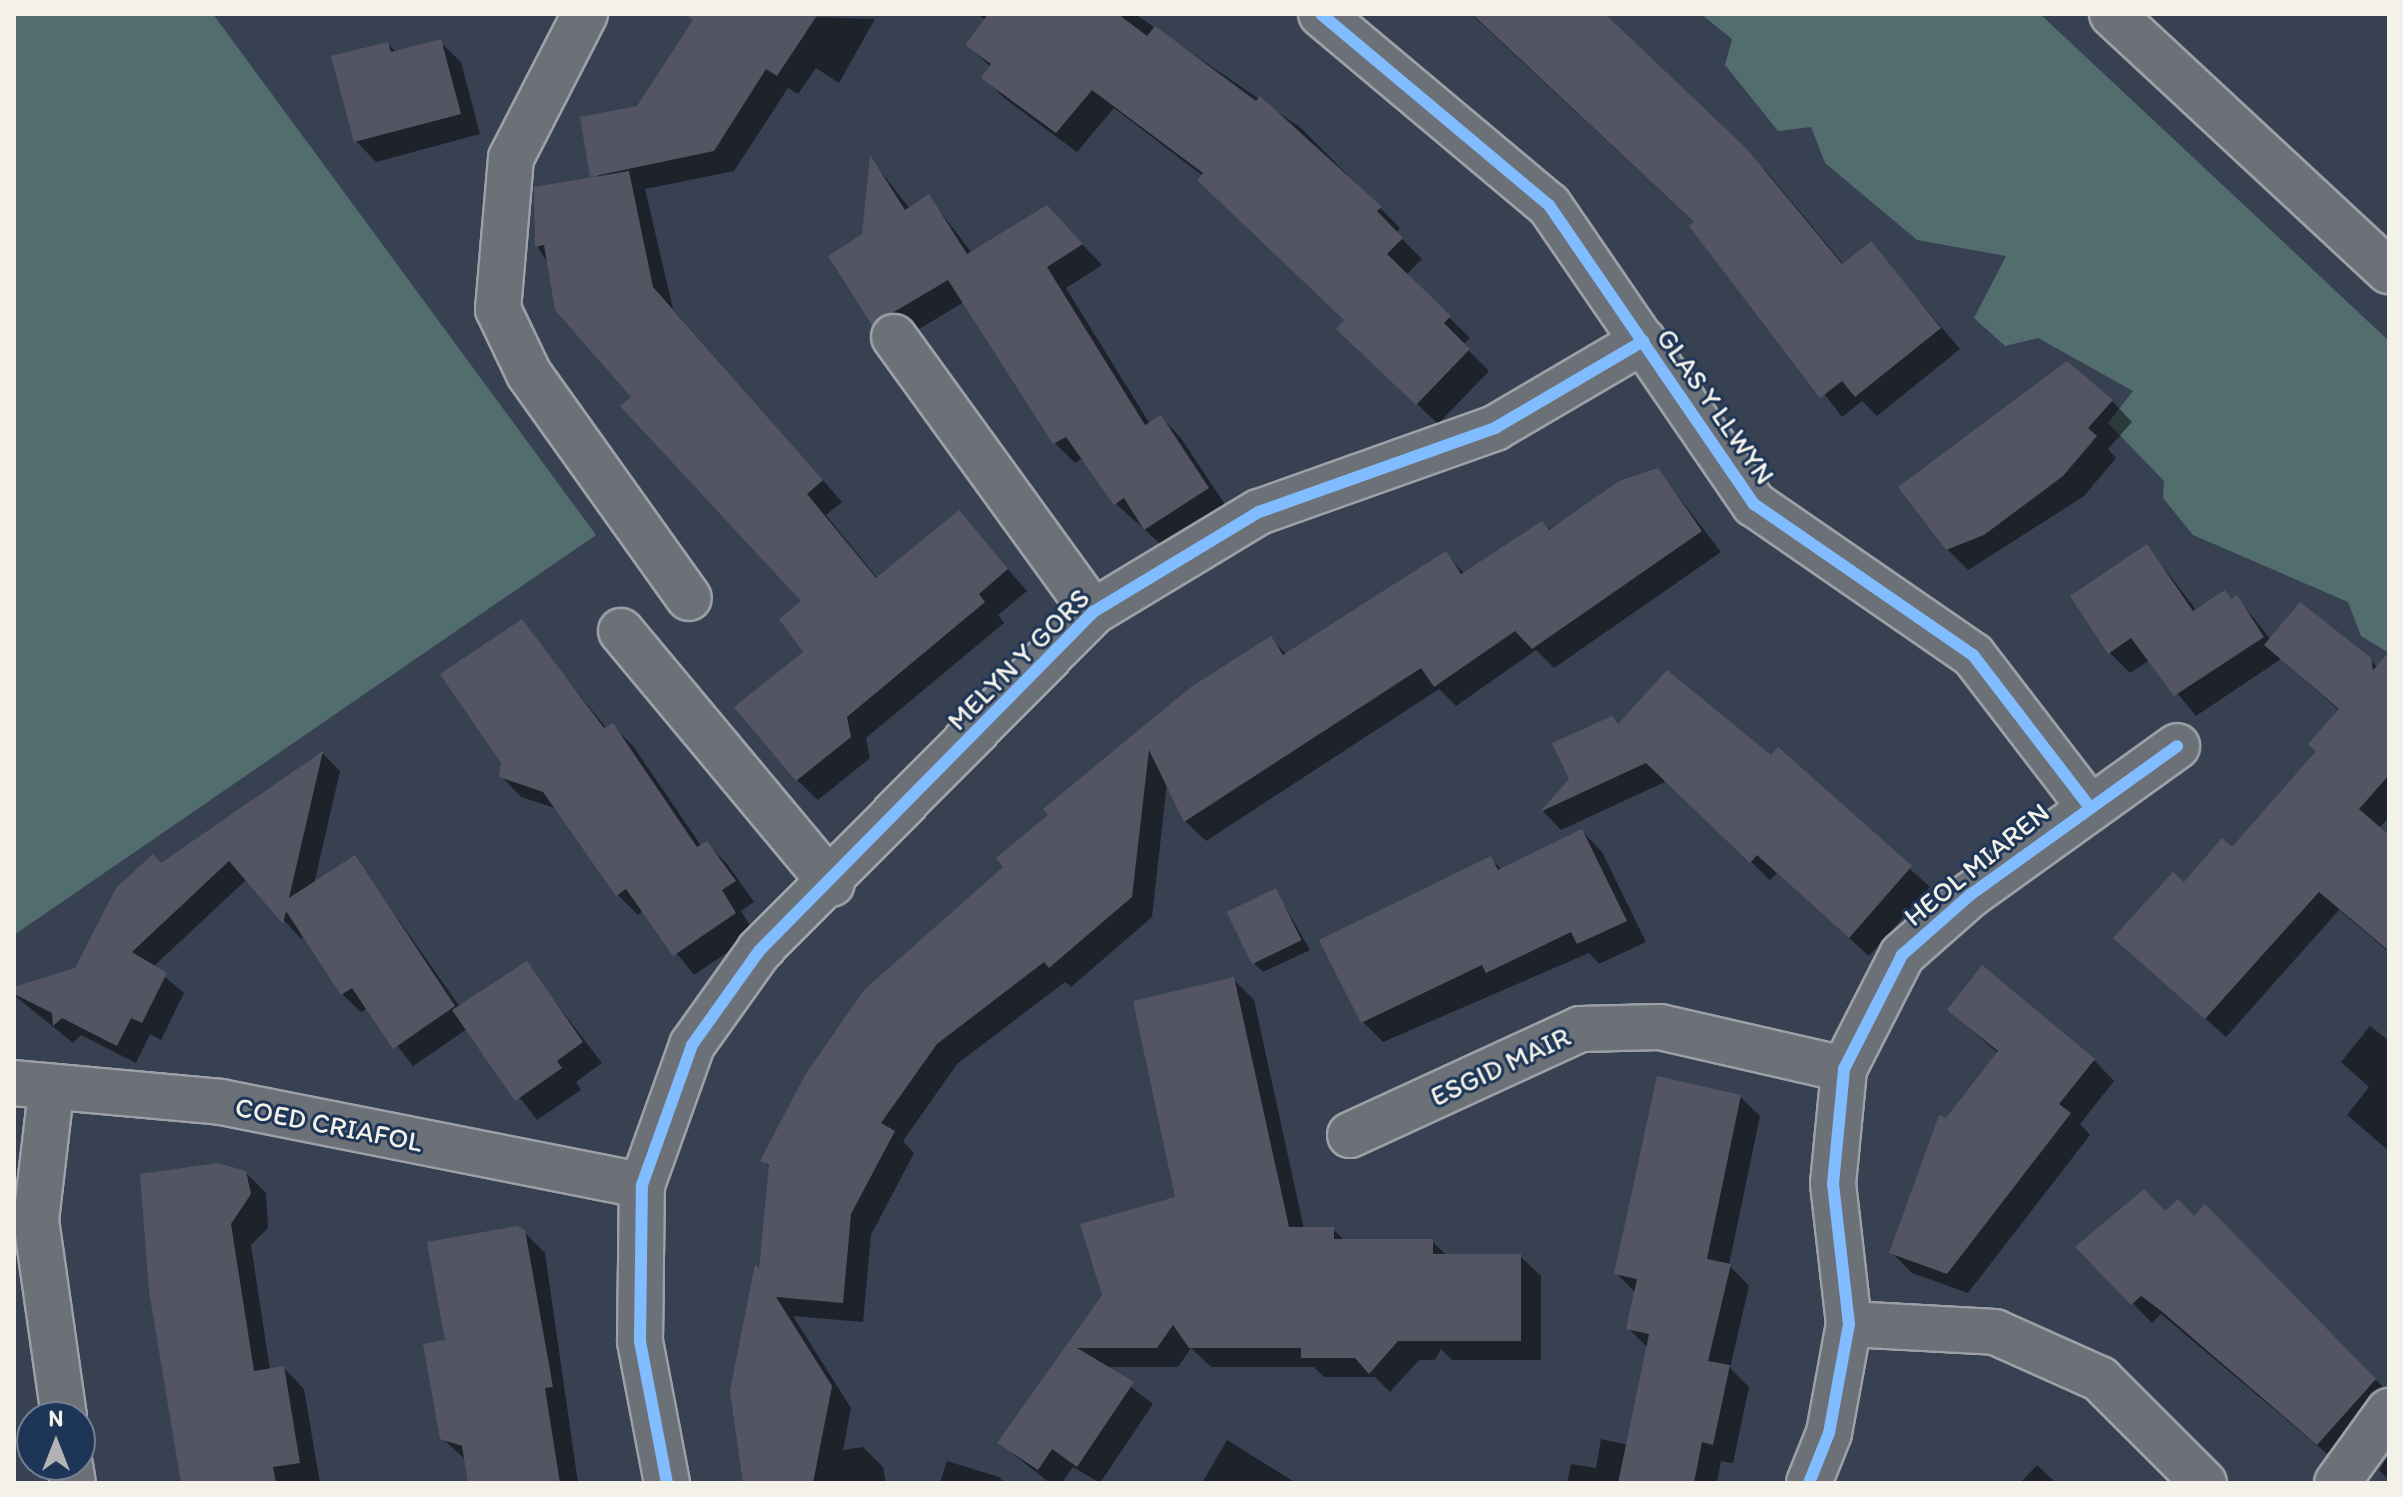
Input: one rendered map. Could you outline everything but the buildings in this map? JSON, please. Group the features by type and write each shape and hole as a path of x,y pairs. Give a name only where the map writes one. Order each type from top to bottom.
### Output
{"street":[{"path":"585,14 542,90 511,158 498,309 529,374 689,598"},
{"name":"GLAS Y LLWYN","path":"1321,14 1549,205 1754,504 1973,655 2089,806"},
{"path":"2112,14 2389,271"},
{"path":"894,337 1093,612"},
{"name":"MELYN Y GORS","path":"667,1483 640,1341 642,1185 692,1045 759,951 832,884 1093,612 1259,512 1495,428 1643,341"},
{"path":"621,631 832,884"},
{"name":"HEOL MIAREN","path":"1809,1483 1829,1433 1849,1324 1833,1184 1844,1069 1902,955 2089,806 2177,746"},
{"name":"ESGID MAIR","path":"1350,1135 1580,1029 1660,1027 1844,1069"},
{"path":"32,1087 36,1220 62,1401"},
{"name":"COED CRIAFOL","path":"32,1087 221,1102 642,1185"},
{"path":"1849,1324 1995,1332 2100,1379 2204,1483"},
{"path":"2337,1483 2389,1411"}],"green space":[{"path":"14,14 213,14 596,535 14,935"},
{"path":"1701,14 2040,14 2389,341 2389,653 2361,636 2348,602 2193,535 2163,498 2164,481 2108,423 2133,391 2038,338 2005,346 1974,318 2006,256 1917,240 1825,163 1811,127 1778,131 1725,65 1732,39"}],"cycle path":[{"path":"1321,14 1549,205 1754,504 1973,655 2089,806"},
{"path":"667,1483 640,1341 642,1185 692,1045 759,951 1093,612 1259,512 1495,428 1643,341"},
{"path":"1809,1483 1829,1433 1849,1324 1833,1184 1844,1069 1902,955 1970,895 2177,746"}]}
